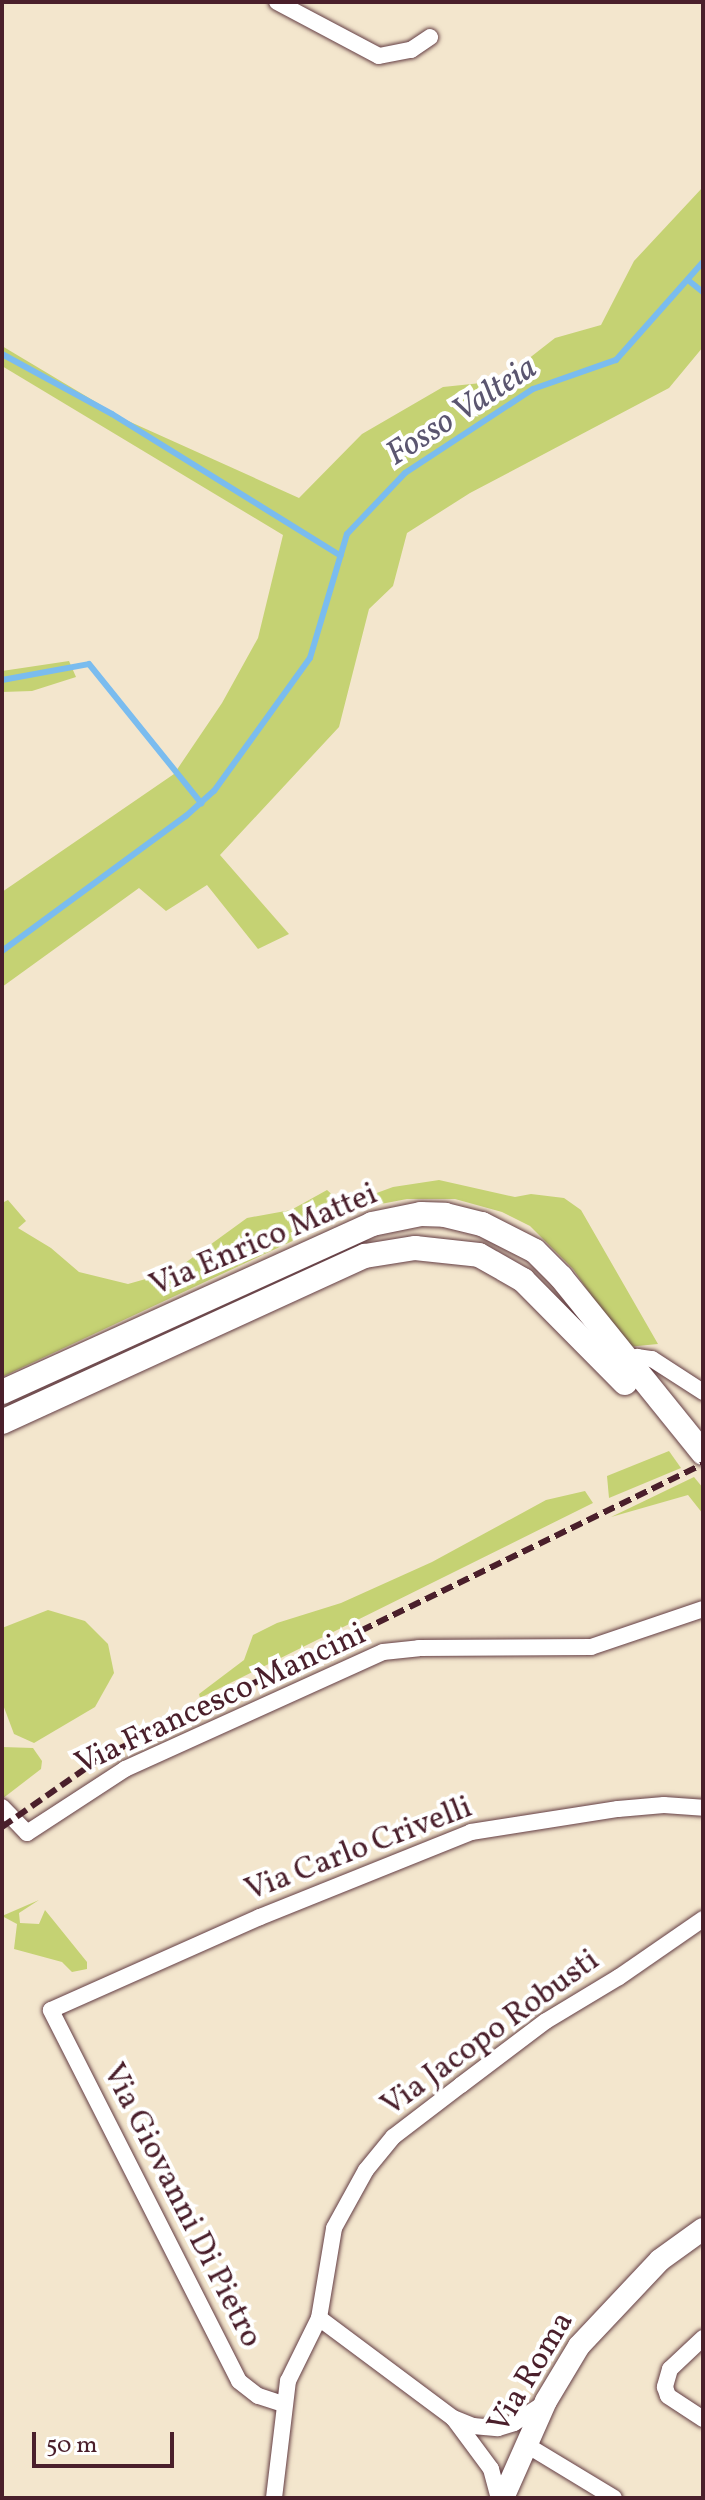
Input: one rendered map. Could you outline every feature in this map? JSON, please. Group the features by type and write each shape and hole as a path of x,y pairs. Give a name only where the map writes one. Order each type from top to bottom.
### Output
{"main road":[{"name":"Via Enrico Mattei","path":"2,1392 372,1224 421,1214 482,1224 535,1251 561,1277 703,1453"},
{"name":"Via Enrico Mattei","path":"2,1422 365,1256 415,1248 439,1248 479,1255 523,1280 598,1353 703,1467"},
{"name":"Via Roma","path":"501,2498 546,2401 579,2346 660,2260 703,2229"}],"street":[{"path":"277,2 379,56 411,50 430,37"},
{"path":"627,1361 637,1357 652,1359 703,1392"},
{"name":"Via Francesco Mancini","path":"8,1812 27,1833 125,1769 383,1652 419,1648 591,1647 703,1609"},
{"name":"Via Carlo Crivelli","path":"51,2010 260,1917 471,1832 618,1809 664,1805 703,1808"},
{"name":"Via Jacopo Robusti","path":"274,2498 288,2381 319,2318 334,2228 366,2170 393,2137 546,2021 619,1977 703,1919"},
{"name":"Via Giovanni Di Pietro","path":"51,2010 239,2381 258,2396 283,2404"},
{"path":"319,2318 453,2418 483,2455 501,2498"},
{"path":"701,2342 670,2369 665,2387 668,2396 703,2419"},
{"path":"453,2418 473,2426 498,2428 527,2417 546,2401"},
{"path":"525,2444 614,2498"}],"green space":[{"path":"703,187 703,347 669,388 470,493 407,533 393,586 369,609 339,727 220,855 289,934 258,949 207,885 166,911 139,888 2,987 2,892 174,774 222,703 258,638 283,535 2,366 2,346 126,420 299,498 362,434 443,387 500,381 555,338 601,325 634,261"},
{"path":"69,661 76,677 32,691 2,692 2,671"},
{"path":"439,1180 515,1197 531,1194 564,1198 581,1210 658,1344 627,1347 573,1269 530,1226 502,1212 455,1199 407,1199 365,1207 2,1377 2,1203 8,1200 26,1221 18,1228 51,1248 79,1272 128,1284 174,1271 247,1218 291,1210 327,1190 344,1205 393,1187"},
{"path":"669,1451 681,1468 609,1498 607,1476"},
{"path":"694,1477 703,1488 703,1514 688,1495 611,1517"},
{"path":"585,1491 593,1503 200,1698 199,1694 244,1660 253,1635 277,1623 341,1603 432,1562 546,1500"},
{"path":"48,1610 85,1621 108,1644 114,1673 95,1707 34,1743 14,1734 2,1702 2,1628"},
{"path":"2,1747 33,1748 42,1761 41,1769 2,1799"},
{"path":"39,1900 19,1913 20,1923 39,1924 45,1910 87,1962 87,1969 72,1972 62,1962 14,1949 17,1924 2,1916"}],"waterway":[{"name":"Fosso Valteia","path":"2,951 186,816 214,791 310,658 347,534 405,473 533,389 616,360 703,262"},
{"path":"688,280 703,292"},
{"path":"2,354 112,414 341,556"},
{"path":"2,680 89,664 201,803"}],"railway":[{"path":"2,1827 102,1757 703,1464"}]}
